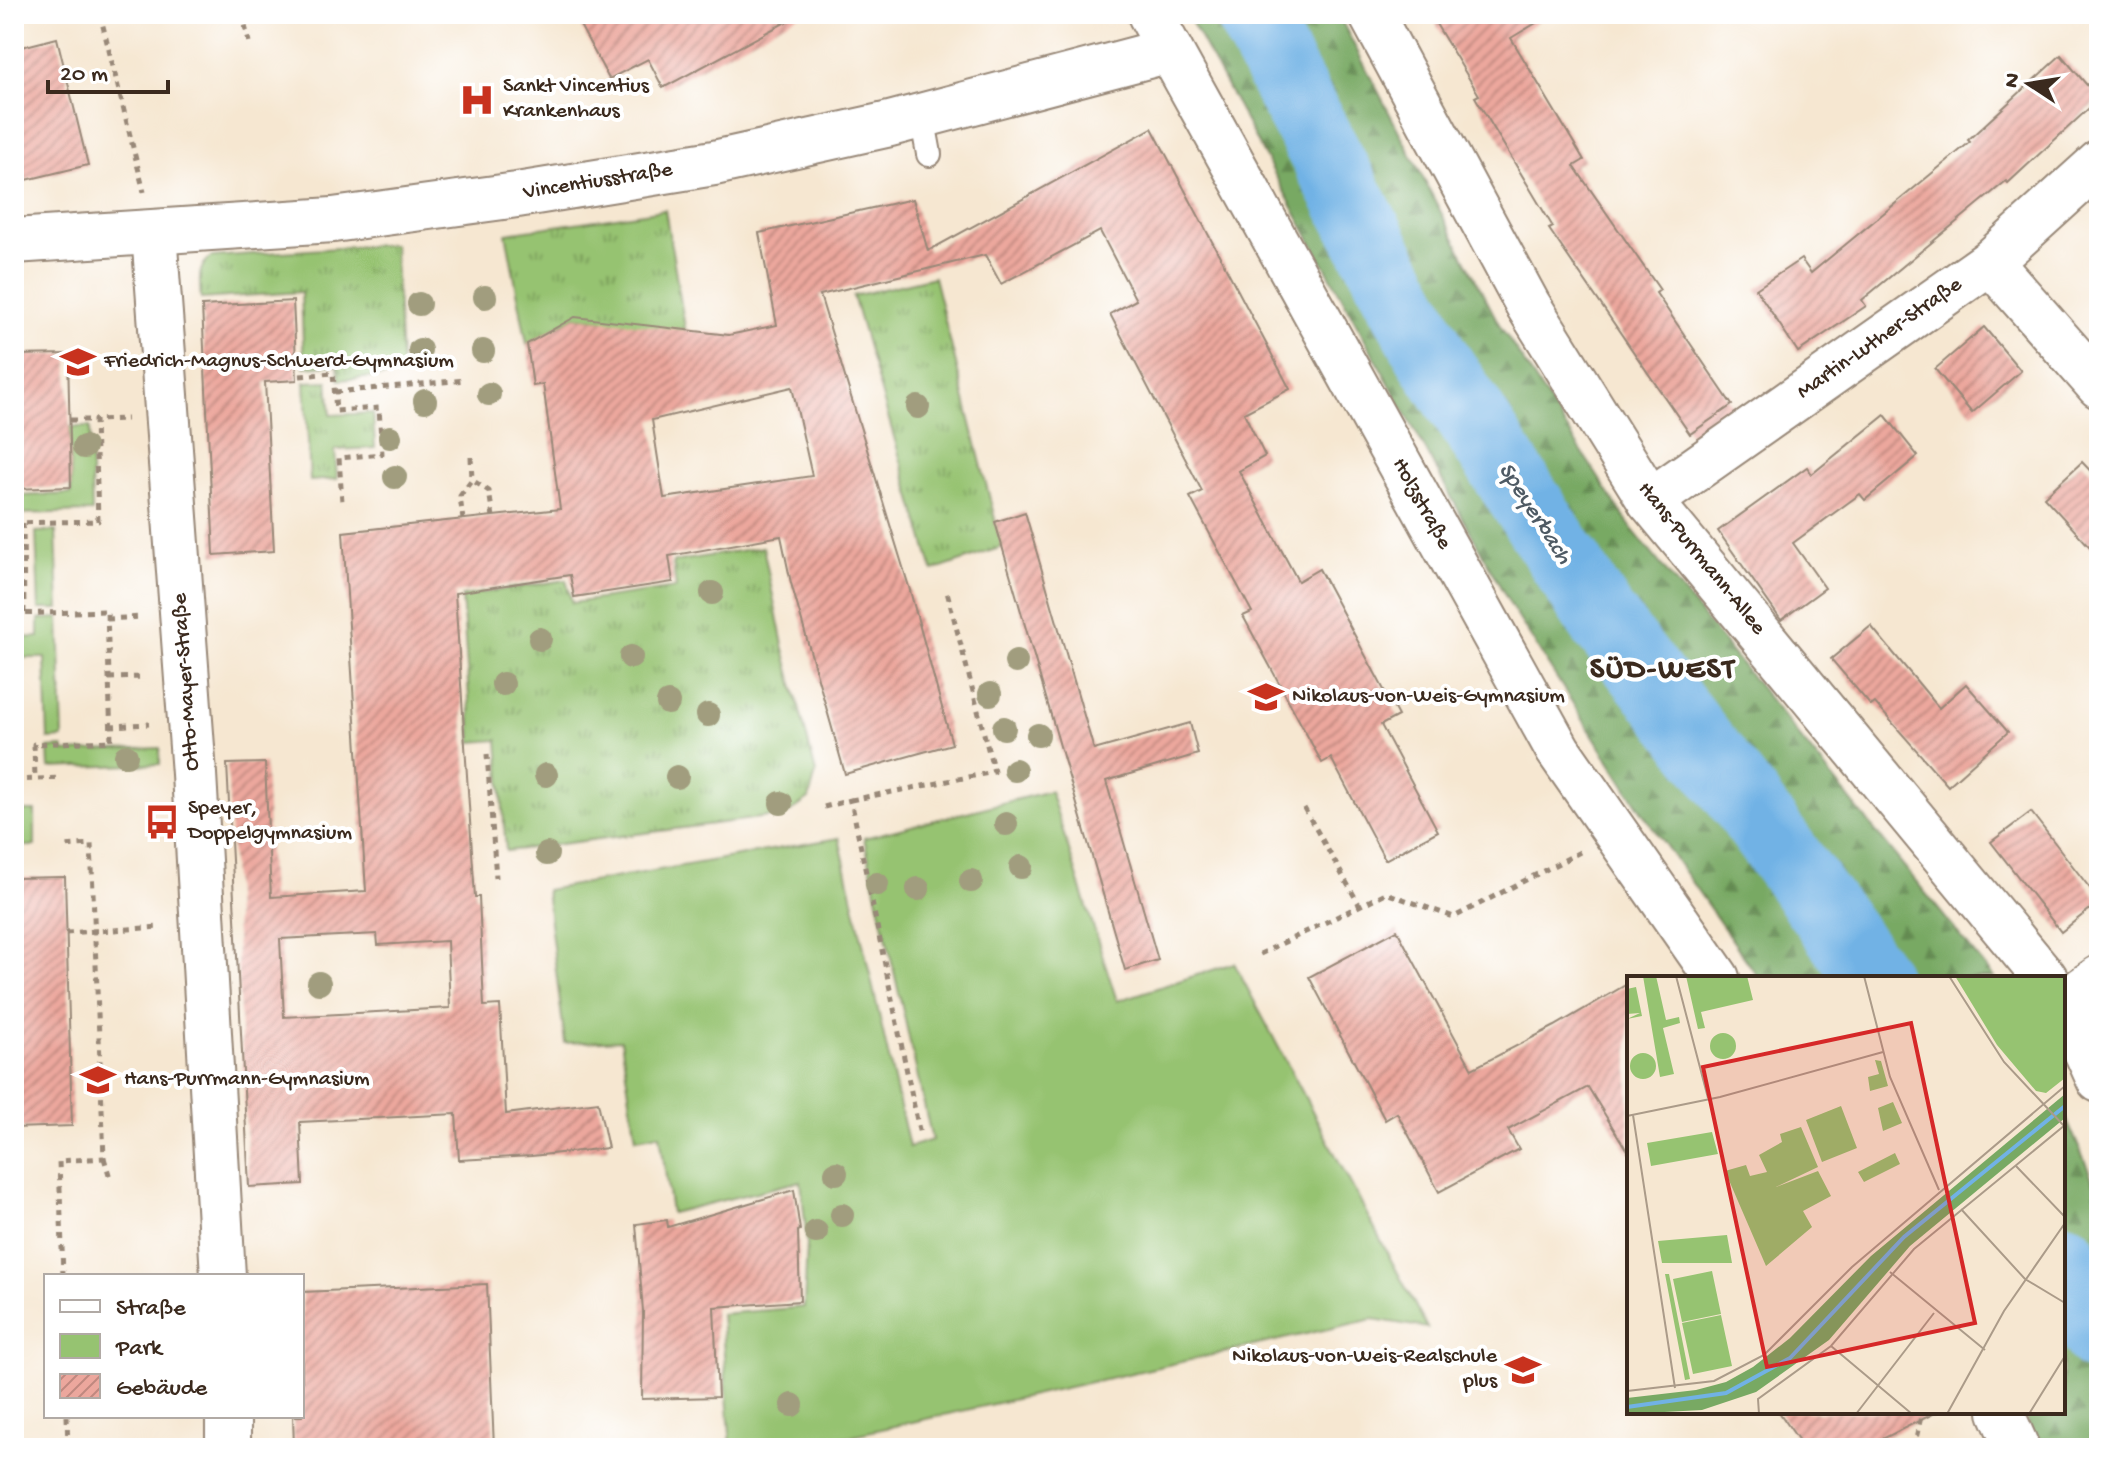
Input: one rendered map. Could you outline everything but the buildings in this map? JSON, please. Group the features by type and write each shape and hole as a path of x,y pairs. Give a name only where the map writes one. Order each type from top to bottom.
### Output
{"street":[{"name":"Hans-Purrmann-Allee","path":"1371,14 1528,305 1650,501 2056,976"},
{"name":"Vincentiusstraße","path":"14,241 333,220 926,135 1160,32"},
{"name":"Holzstraße","path":"1160,32 1558,750 1716,976"},
{"name":"Martin-Luther-Straße","path":"1650,501 1990,262 2099,163"},
{"name":"Otto-Mayer-Straße","path":"154,233 203,924 223,1274"},
{"path":"1990,262 2099,386"},
{"name":"Hans-Purrmann-Allee","path":"2068,990 2099,1080"},
{"path":"2002,1414 2017,1448"},
{"path":"228,1418 228,1448"}],"path":[{"path":"100,14 154,233"},
{"path":"242,14 249,42"},
{"path":"300,376 333,373 336,411 379,408 382,454 339,458 342,502"},
{"path":"335,392 465,380"},
{"path":"70,420 168,416"},
{"path":"14,523 98,521 95,420"},
{"path":"463,520 460,496 472,480 471,457"},
{"path":"472,480 489,491 493,517"},
{"path":"14,536 23,523"},
{"path":"23,523 24,614"},
{"path":"824,807 994,772 946,588"},
{"path":"14,614 107,611 111,741 34,744 35,779"},
{"path":"487,754 496,878"},
{"path":"14,780 61,778"},
{"path":"851,800 920,1135"},
{"path":"1304,808 1360,906"},
{"path":"63,846 91,844 104,1158 111,1181"},
{"path":"1260,954 1386,893 1454,917 1572,856"},
{"path":"66,933 203,924"},
{"path":"63,1274 59,1161 104,1158"},
{"path":"1914,1448 1922,1414"},
{"path":"67,1418 68,1448"}],"green space":[{"path":"1187,14 1338,14 1500,326 1632,529 1992,976 1758,976 1642,812 1512,608"},
{"path":"665,210 688,345 604,321 575,317 527,344 506,233"},
{"path":"394,244 402,375 339,380 338,365 304,367 301,292 201,299 201,270 212,257"},
{"path":"934,277 1002,547 933,571 853,296"},
{"path":"328,381 331,415 373,413 375,448 335,450 337,479 310,481 305,382"},
{"path":"70,427 90,427 92,512 14,514 14,496 71,494"},
{"path":"56,531 59,609 39,609 36,532"},
{"path":"763,547 783,645 816,773 809,799 789,813 775,816 506,851 498,740 472,742 462,596 566,580 572,603 676,588 673,562"},
{"path":"59,618 63,738 48,739 45,658 14,658 14,638 39,637 39,619"},
{"path":"63,747 64,752 160,748 160,764 49,768 48,748"},
{"path":"1050,791 1117,1001 1234,963 1427,1328 1373,1319 796,1448 731,1448 721,1314 804,1307 807,1244 801,1181 671,1213 660,1134 636,1138 621,1040 565,1043 546,890 839,838 909,1147 932,1140 864,838"},
{"path":"14,811 35,811 35,846 14,846"},
{"path":"2065,1116 2099,1194 2099,1448 2039,1448 2024,1414 2065,1414"}],"waterway":[{"name":"Speyerbach","path":"1251,14 1432,356 1601,617 1744,800 1872,976"},
{"name":"Speyerbach","path":"2065,1262 2099,1336"}],"place":[{"name":"Sankt Vincentius Krankenhaus","path":"477,100"},
{"name":"Friedrich-Magnus-Schwerd-Gymnasium","path":"78,362"},
{"name":"Nikolaus-von-Weis-Gymnasium","path":"1266,697"},
{"name":"Speyer, Doppelgymnasium","path":"162,822"},
{"name":"Hans-Purrmann-Gymnasium","path":"98,1080"},
{"name":"Nikolaus-von-Weis-Realschule plus","path":"1523,1370"}],"district":[{"name":"SÜD-WEST","path":"1663,671"}]}
